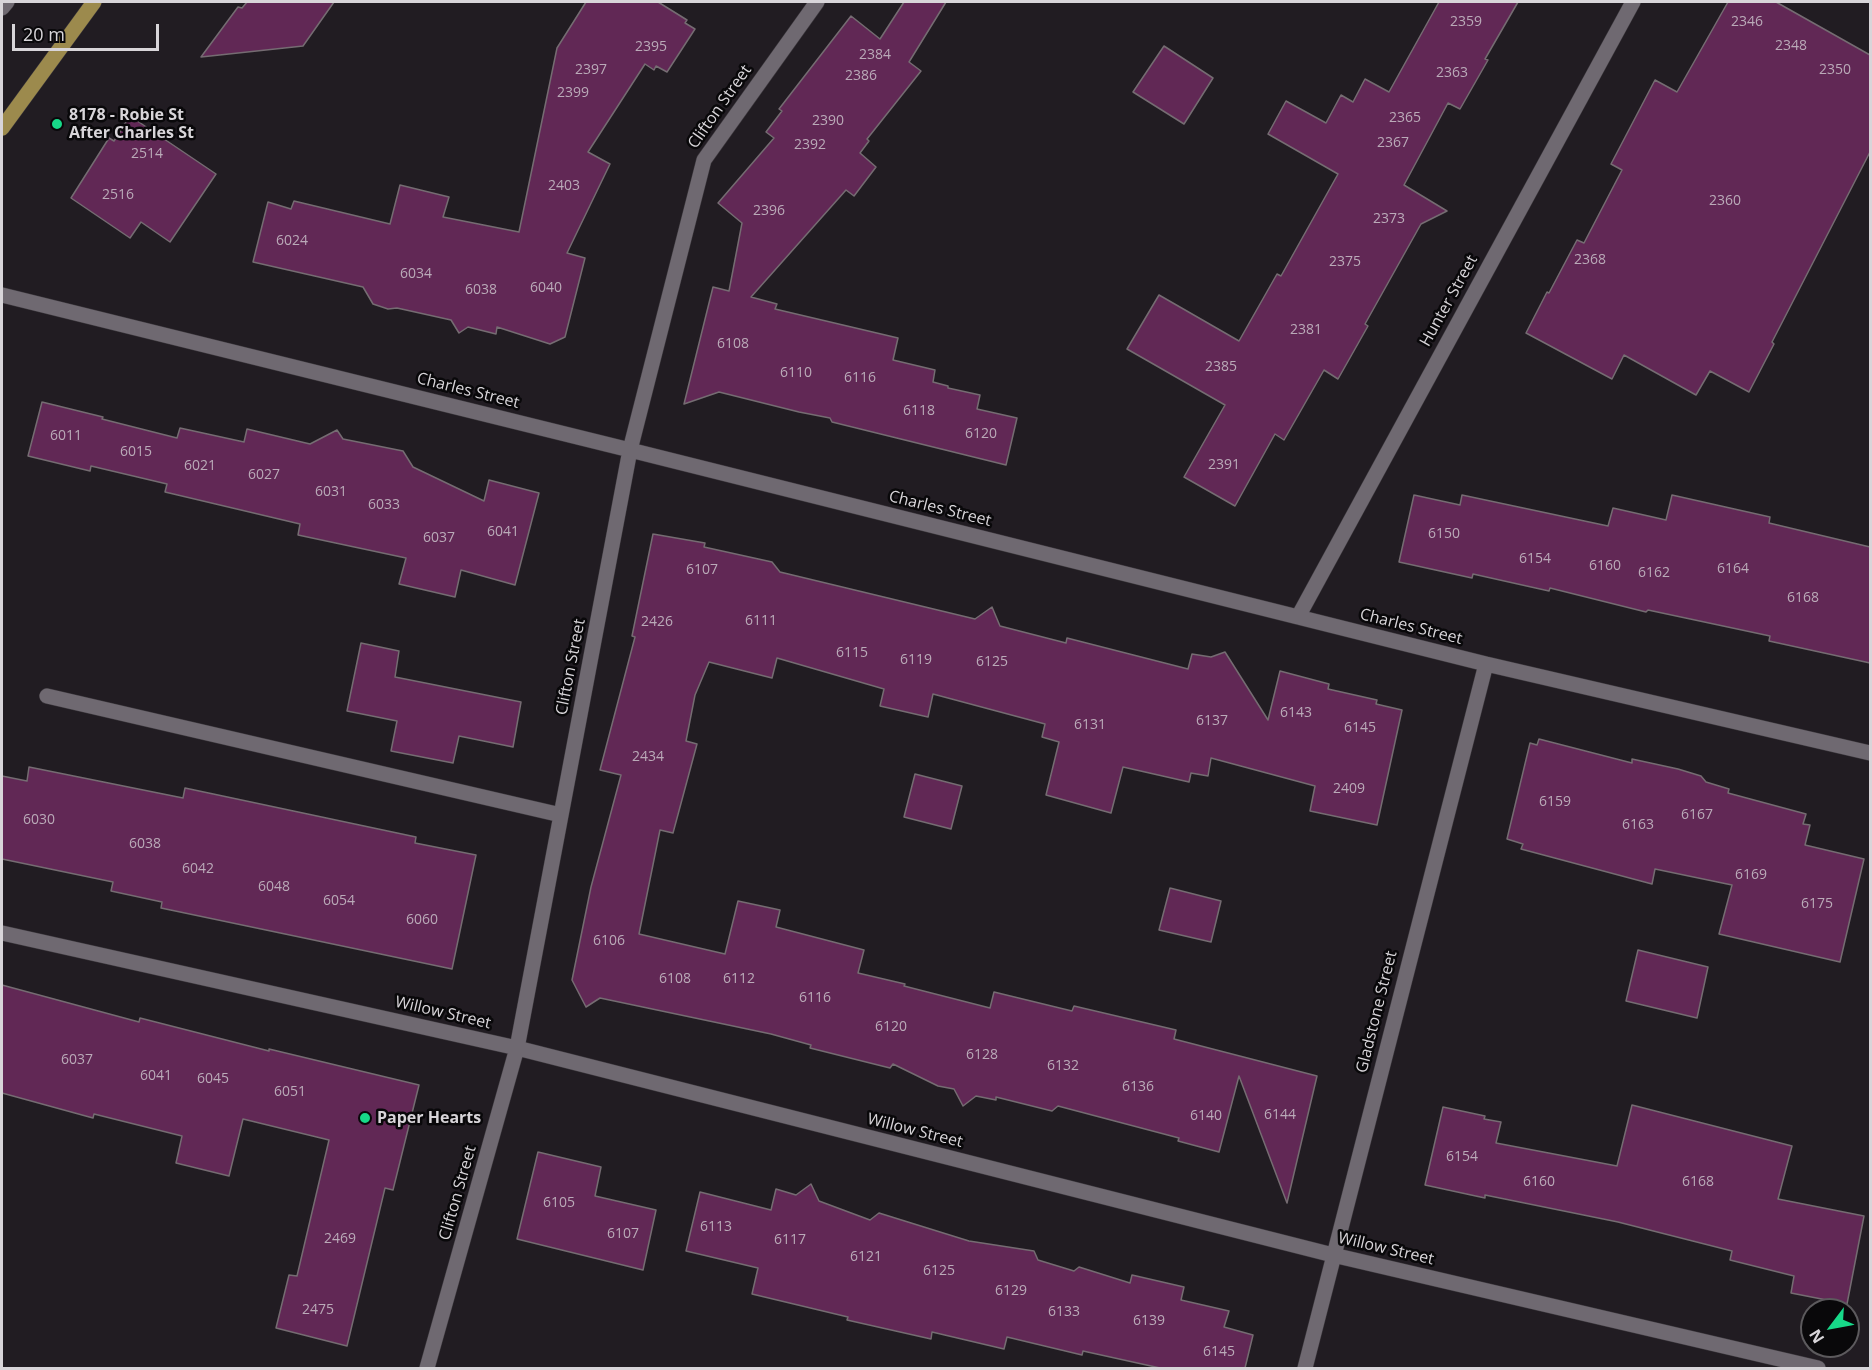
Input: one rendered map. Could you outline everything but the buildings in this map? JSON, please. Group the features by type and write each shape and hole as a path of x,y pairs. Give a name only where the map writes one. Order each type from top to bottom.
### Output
{"main road":[{"path":"2,128 94,2"}],"street":[{"path":"2,8 7,2"},
{"name":"Clifton Street","path":"427,1368 517,1048 630,450 704,160 817,2"},
{"name":"Hunter Street","path":"1298,617 1633,2"},
{"name":"Charles Street","path":"2,295 1486,664 1870,753"},
{"name":"Gladstone Street","path":"1305,1368 1486,664"},
{"path":"47,696 561,815"},
{"name":"Willow Street","path":"2,933 517,1048 1333,1255 1818,1368"}],"place":[{"name":"8178 - Robie St After Charles St","path":"57,124"},
{"name":"Paper Hearts","path":"365,1118"}]}
